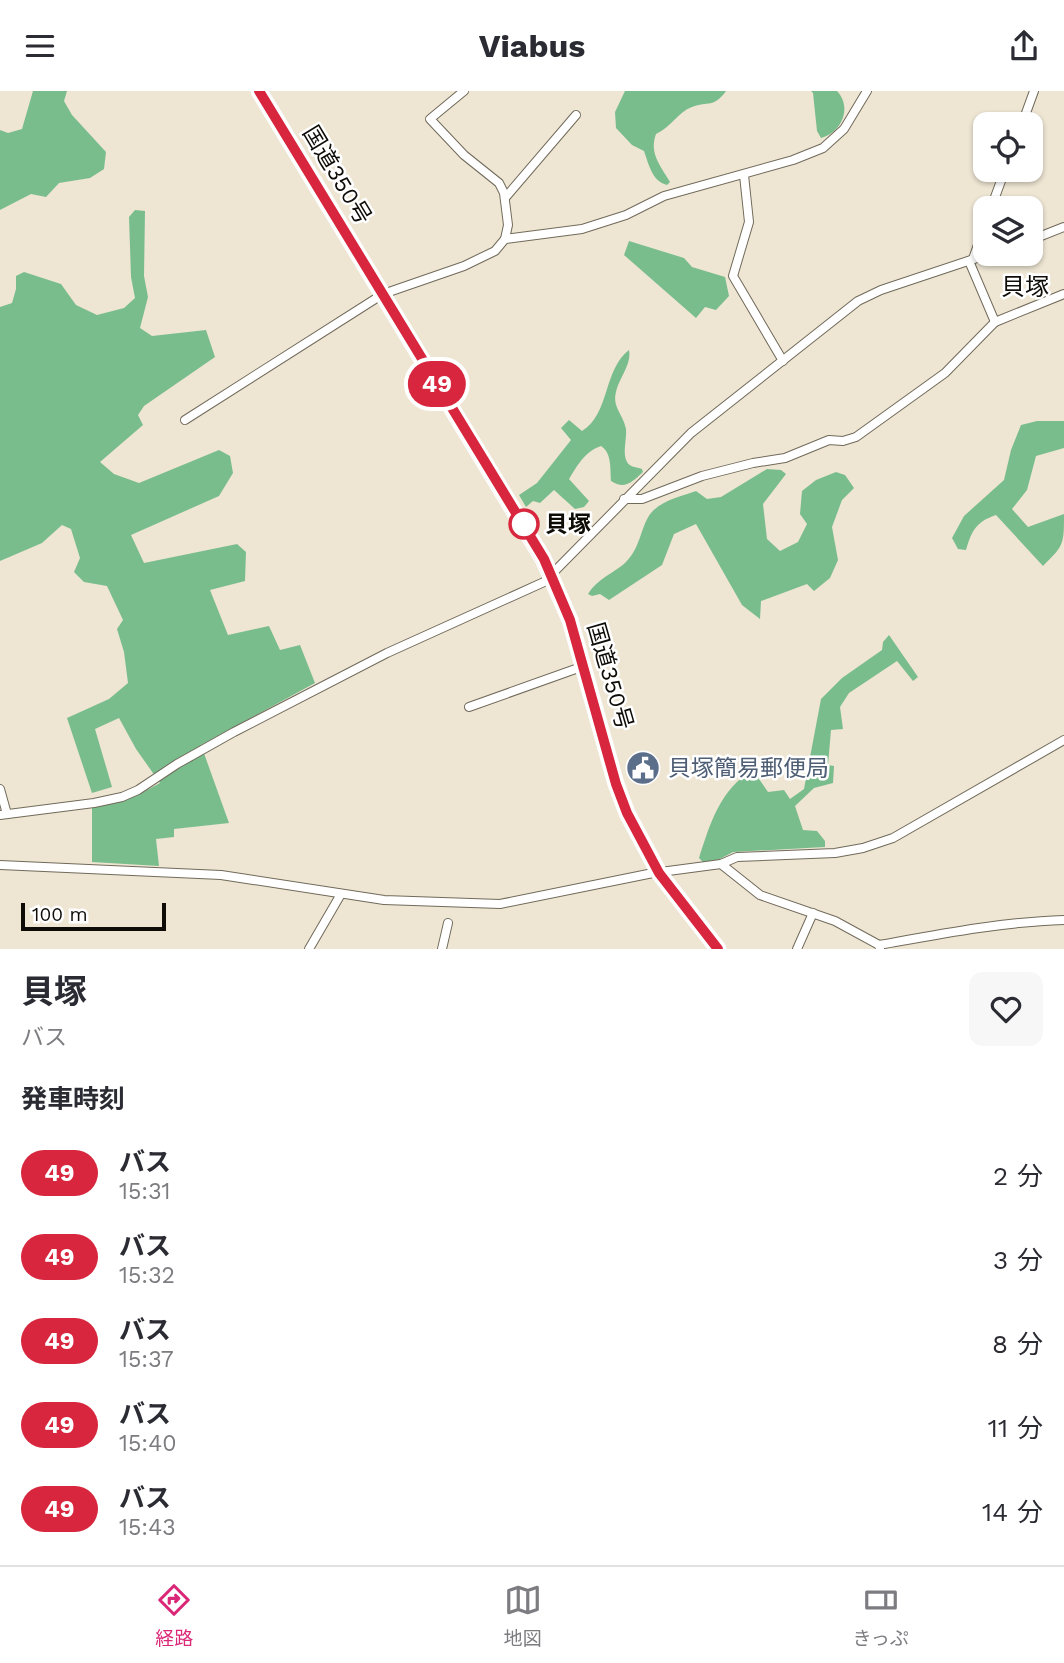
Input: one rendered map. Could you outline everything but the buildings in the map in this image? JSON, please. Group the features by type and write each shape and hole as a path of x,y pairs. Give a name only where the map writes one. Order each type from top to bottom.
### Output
{"highway":[{"name":"国道350号","path":"259,91 524,524 552,577 570,620 616,784 638,835 659,873 718,949"}],"street":[{"path":"186,421 393,288 430,279 495,251 505,239 508,225 505,198 499,183 464,155 430,119 464,91"},
{"path":"505,239 582,229 626,215 664,196 744,175 823,148 844,129 867,91"},
{"path":"1026,112 1034,91"},
{"path":"505,198 576,115"},
{"path":"744,175 749,222 733,277 783,361"},
{"path":"1043,235 1064,226"},
{"path":"973,255 971,260 995,322"},
{"path":"0,789 4,815 121,797 138,790 234,732 387,653 523,594 552,577 624,499 691,433 728,401 858,301 881,290 971,260"},
{"path":"624,499 642,499 702,476 785,458 829,440 842,442 856,437 945,373 995,322 1064,294"},
{"path":"469,707 584,666"},
{"path":"0,865 221,875 384,900 500,904 653,873 721,864 737,857 835,853 863,848 892,838 1064,740"},
{"path":"721,864 760,895 855,930 879,947 974,928 1064,920"},
{"path":"309,949 341,894"},
{"path":"797,949 813,913"},
{"path":"443,949 448,923"}],"green space":[{"path":"33,91 67,91 64,101 72,115 106,152 104,169 90,178 59,183 46,197 31,194 0,210 0,130 8,133 22,129"},
{"path":"625,91 726,91 714,102 687,109 656,134 655,153 670,182 667,185 654,176 644,151 632,145 616,128 615,112"},
{"path":"811,91 837,91 844,105 839,125 821,138 817,131"},
{"path":"135,210 145,211 144,276 148,297 140,328 152,336 206,330 215,357 144,406 138,415 143,425 100,462 114,474 139,483 219,450 230,456 233,473 219,496 131,535 144,563 237,544 246,552 245,581 210,590 228,635 269,626 280,650 300,645 315,683 201,745 229,823 174,829 174,837 156,839 159,866 92,862 92,808 136,796 160,783 136,749 119,718 95,729 112,787 92,793 67,718 109,699 128,683 124,652 117,629 123,620 107,586 84,582 74,572 80,558 71,529 62,525 42,543 0,561 0,307 12,303 16,276 24,272 61,284 76,305 97,315 124,308 135,298 131,277 129,217"},
{"path":"629,241 684,258 692,267 725,277 729,296 716,310 705,307 696,318 624,255"},
{"path":"629,350 629,361 615,402 626,429 627,462 643,472 624,485 611,481 609,457 601,446 586,455 569,479 589,501 584,507 575,509 554,490 540,503 533,501 526,507 519,495 537,483 571,440 561,428 569,420 582,431 591,423 598,414 615,369"},
{"path":"1037,421 1064,421 1064,448 1036,456 1027,490 1012,509 1028,527 1064,514 1063,539 1059,548 1043,566 996,515 976,528 966,550 958,549 952,538 964,516 1004,480 1011,450 1021,425"},
{"path":"767,469 781,470 786,474 763,504 767,539 780,551 798,542 807,524 800,514 802,491 816,480 836,472 845,475 854,488 842,500 832,527 838,560 830,578 814,591 807,584 761,601 760,619 742,605 696,524 674,534 662,565 609,600 600,594 588,594 596,584 631,556 648,518 661,505 696,491 707,499 721,497"},
{"path":"889,635 918,677 913,681 897,661 849,693 840,707 843,729 831,730 828,765 834,766 833,783 814,788 795,806 803,830 817,831 825,841 825,847 733,852 704,863 699,858 712,820 724,797 742,778 753,770 768,792 784,790 790,799 804,789 821,699 842,678 882,650 883,642"}],"bus line":[{"name":"49","path":"259,91 544,559 570,620 616,784 627,813 659,873 718,949"}],"place":[{"name":"貝塚","path":"524,524"},
{"name":"貝塚簡易郵便局","path":"643,768"}],"district":[{"name":"貝塚","path":"1025,287"}]}
